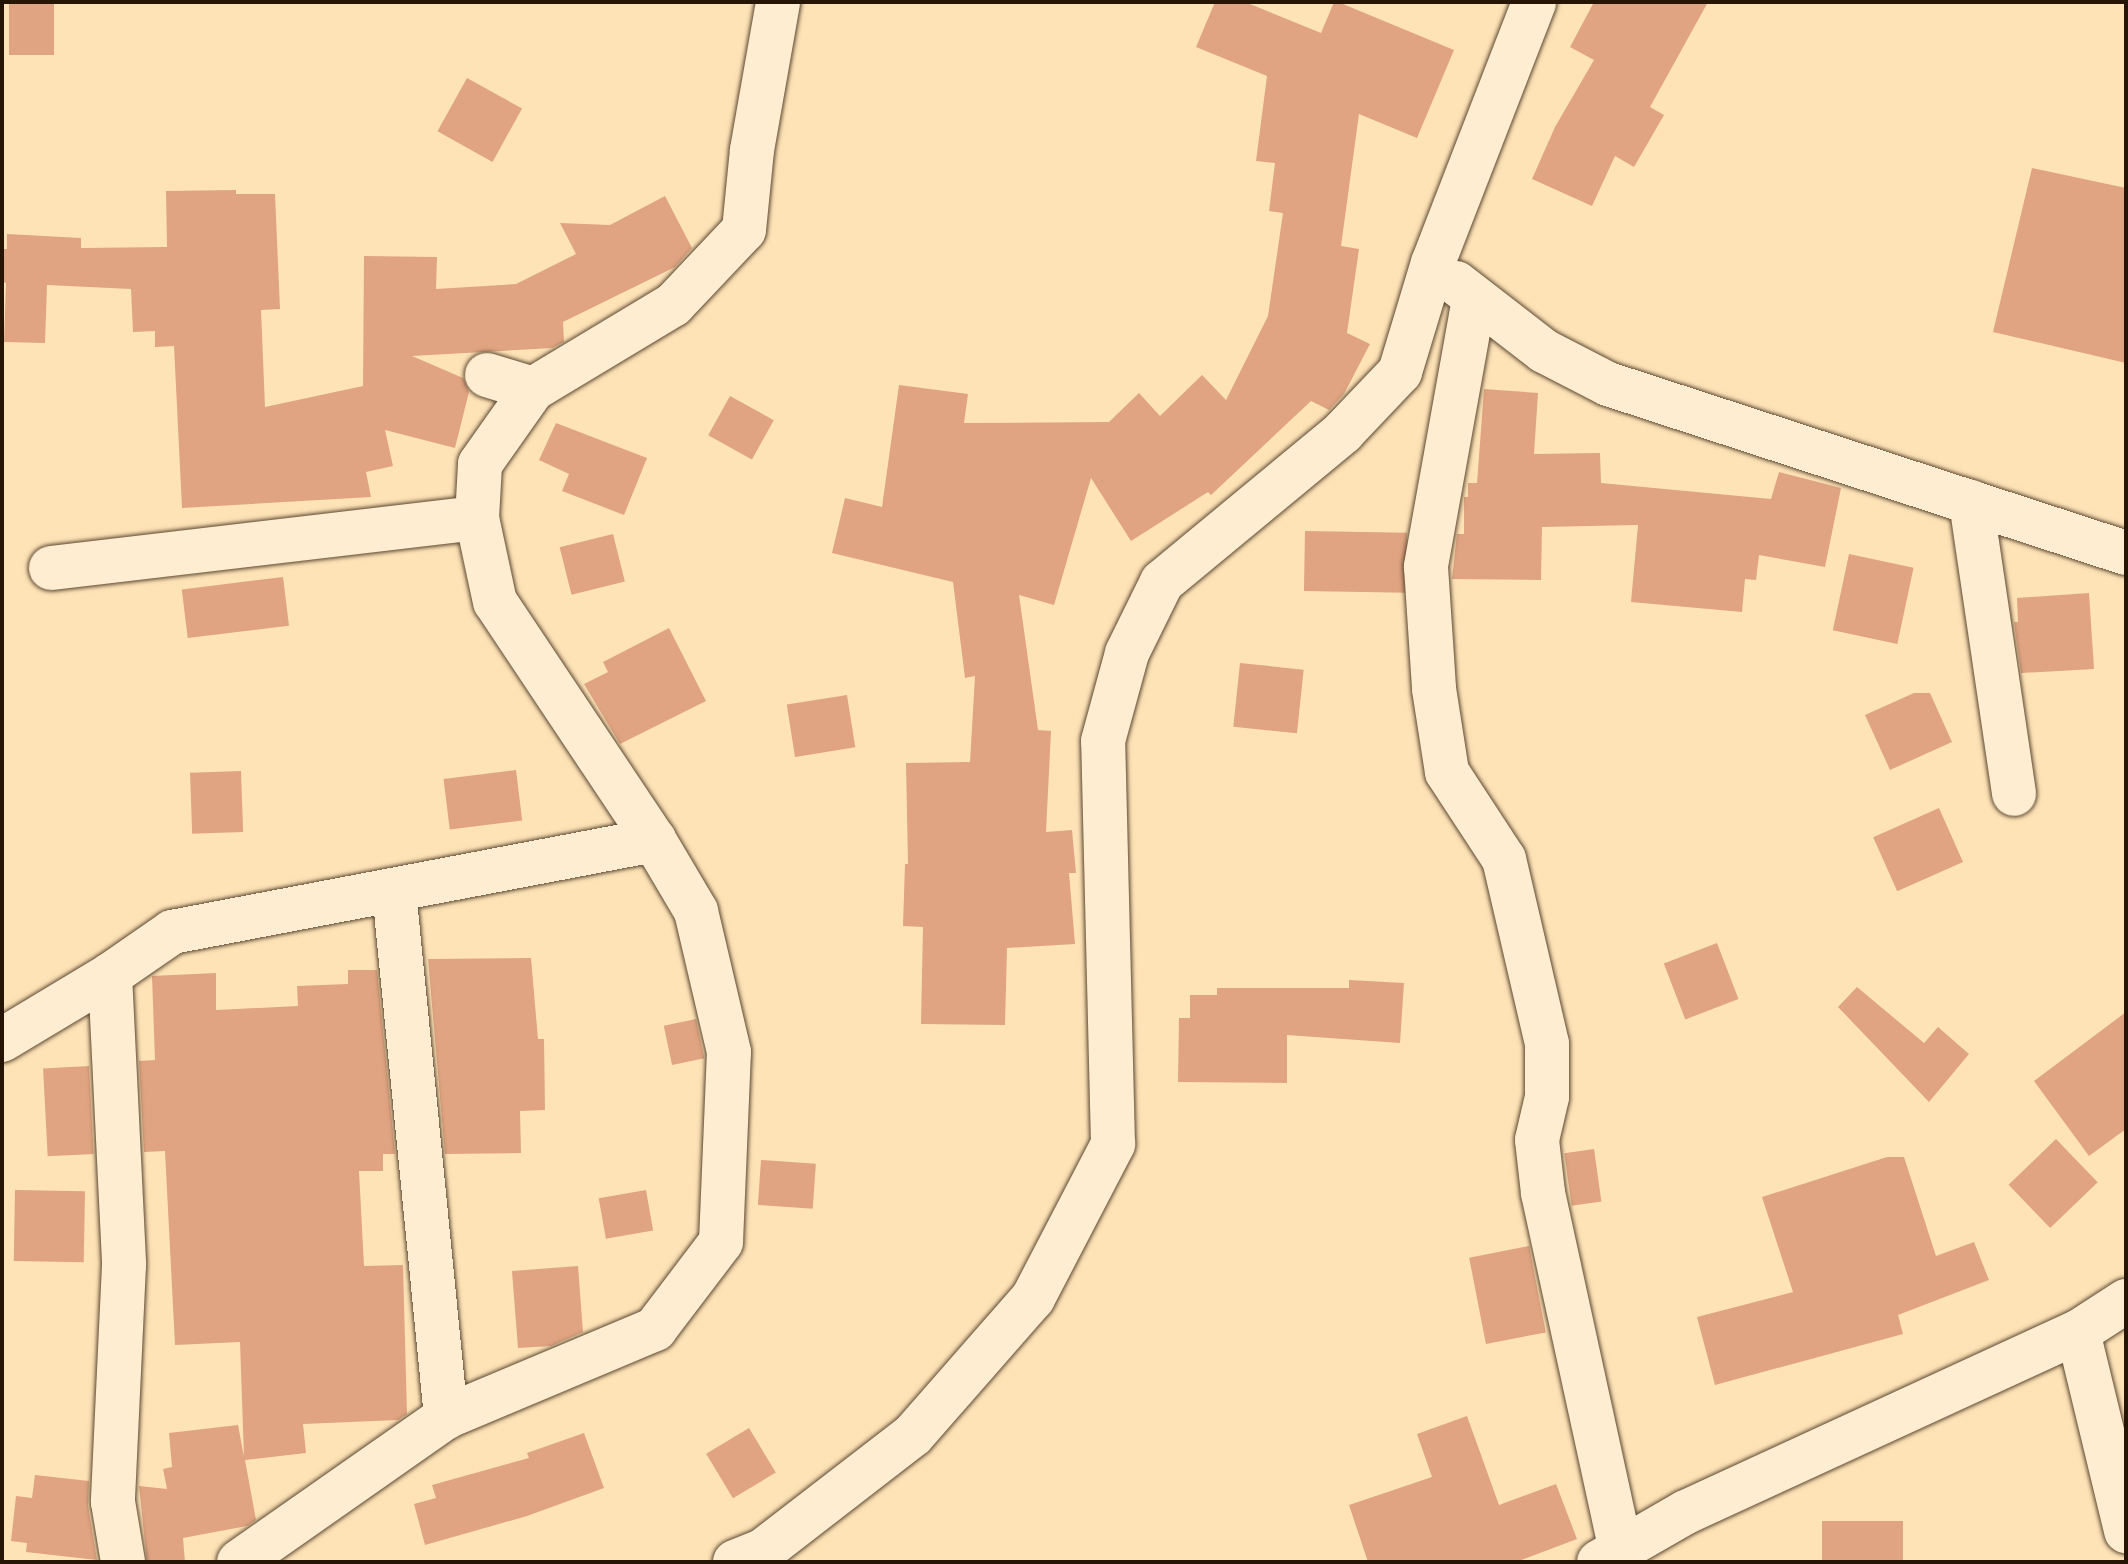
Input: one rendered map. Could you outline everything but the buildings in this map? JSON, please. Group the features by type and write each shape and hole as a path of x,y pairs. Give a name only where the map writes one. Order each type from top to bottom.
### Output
{"street":[{"path":"239,1562 446,1417 655,1329 721,1242 729,1052 696,911 654,840 495,602 477,518 480,464 533,389 673,305 744,230 752,150 778,2"},
{"path":"735,1562 764,1550 913,1435 1033,1298 1113,1144 1103,741 1127,653 1162,582 1343,432 1400,372 1433,263 1534,2"},
{"path":"1433,263 1474,299 1544,351 1608,384 2126,553"},
{"path":"1474,299 1426,567 1434,689 1447,772 1504,859 1547,1044 1547,1097 1537,1140 1543,1193 1610,1556 1686,1512 2078,1332 2126,1301"},
{"path":"487,375 533,389"},
{"path":"1971,502 2014,794"},
{"path":"51,568 477,518"},
{"path":"2,1040 110,975 172,932 654,840"},
{"path":"394,891 446,1417"},
{"path":"110,975 124,1265 113,1502 123,1562"},
{"path":"2078,1332 2126,1531"}]}
